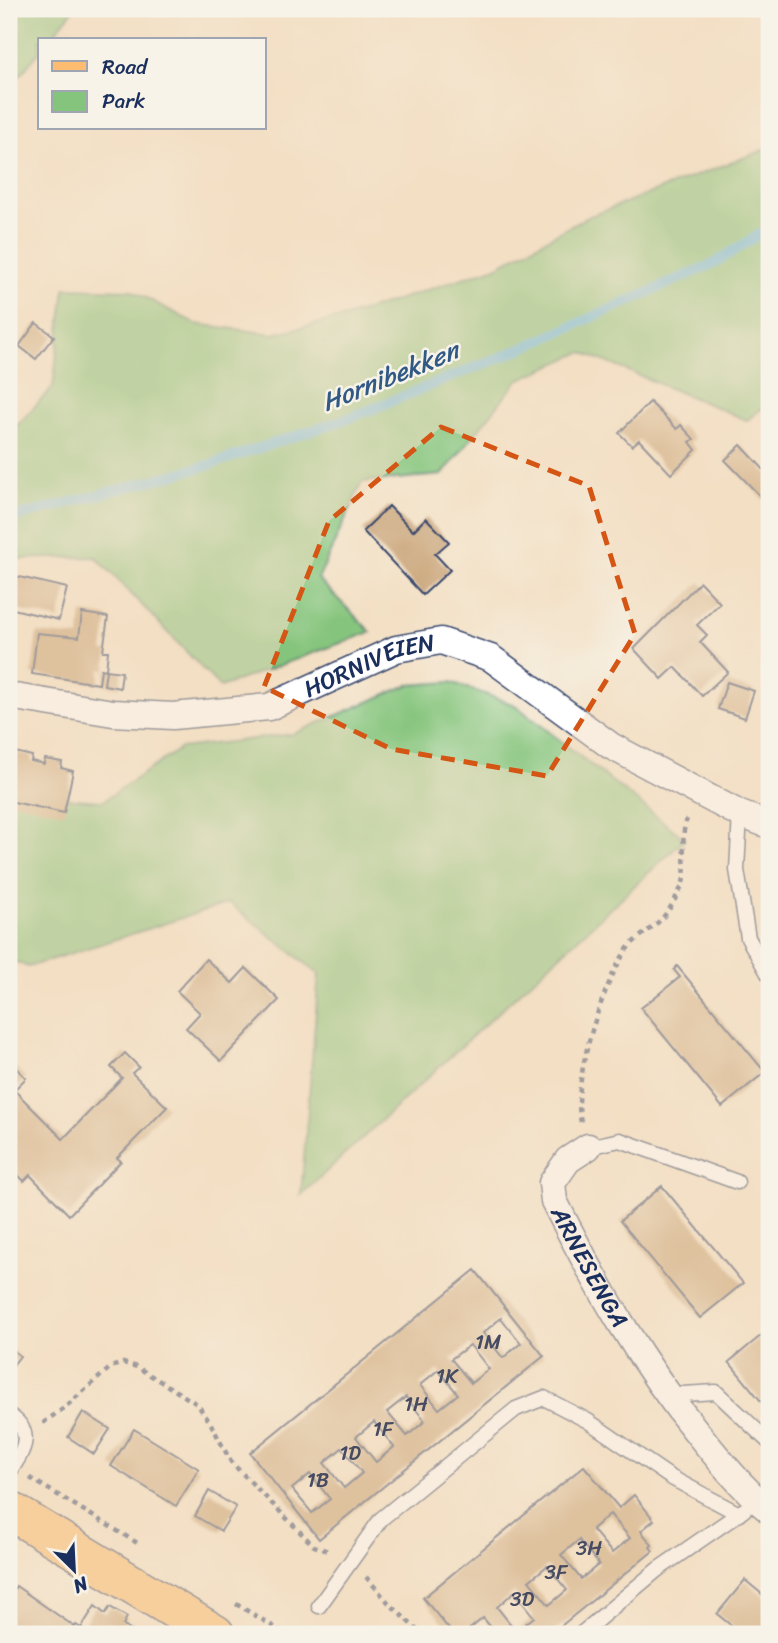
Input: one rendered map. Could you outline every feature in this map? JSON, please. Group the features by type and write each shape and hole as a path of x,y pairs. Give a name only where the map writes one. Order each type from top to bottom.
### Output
{"main road":[{"path":"9,1510 215,1634"}],"street":[{"name":"HORNIVEIEN","path":"9,696 113,713 173,716 270,708 396,649 441,641 491,658 611,746 740,814 769,825"},
{"name":"ARNESENGA","path":"588,1147 568,1160 552,1183 554,1201 612,1312 666,1395 755,1508"}],"lane":[{"path":"740,814 737,870 748,938 769,975"},
{"name":"ARNESENGA","path":"588,1147 620,1140 737,1182"},
{"path":"666,1395 716,1392 769,1442"},
{"path":"319,1606 381,1519 516,1409 544,1398 588,1422 670,1477 755,1508"},
{"path":"9,1415 19,1422 25,1435 24,1449 9,1473"},
{"path":"582,1634 657,1570 755,1508"}],"path":[{"path":"588,1147 579,1111 584,1059 604,994 629,948 665,915 683,884 685,824 699,793"},
{"path":"25,1435 64,1408 111,1367 123,1363 137,1367 197,1404 210,1422 231,1462 314,1546 351,1560 387,1602 421,1634"}],"highlighted area":[{"path":"441,427 589,486 635,634 547,776 391,749 264,687 329,521"}],"green space":[{"path":"9,9 74,9 51,38 38,38 38,53 9,89"},
{"path":"769,148 769,403 747,420 582,352 518,380 442,475 362,482 318,579 371,632 220,687 96,557 9,559 9,434 53,387 65,288 131,290 196,324 273,334 346,317 496,267 585,218"},
{"path":"451,682 515,705 685,839 301,1195 319,974 229,903 28,967 9,959 9,794 103,801 181,748 293,734 408,685"}],"building":[{"path":"36,323 54,336 36,359 19,346"},
{"path":"650,402 677,429 681,425 694,439 690,442 696,450 671,474 639,440 632,446 619,433"},
{"path":"741,445 767,473 769,471 769,497 765,501 725,460"},
{"path":"389,506 413,531 426,518 449,542 435,554 450,570 423,595 363,531"},
{"path":"15,576 67,588 59,620 9,608"},
{"path":"700,582 720,603 697,625 707,635 700,642 728,672 702,696 675,667 662,679 634,649"},
{"path":"82,613 108,617 103,651 108,651 106,670 101,669 99,684 32,674 37,633 79,637"},
{"path":"106,670 122,672 120,688 104,685"},
{"path":"727,682 754,691 745,718 718,709"},
{"path":"15,752 32,756 31,761 44,764 45,759 62,762 61,768 73,771 64,813 9,801 9,757 13,758"},
{"path":"206,959 232,983 246,968 279,1000 221,1061 186,1028 200,1013 177,991"},
{"path":"677,966 765,1072 722,1107 641,1008 680,977 674,970"},
{"path":"125,1053 139,1067 132,1073 167,1107 117,1158 121,1161 69,1215 30,1175 24,1181 9,1166 9,1067 12,1064 26,1078 14,1090 63,1139 122,1078 111,1067"},
{"path":"662,1186 743,1283 700,1318 620,1221"},
{"path":"475,1270 544,1356 319,1539 250,1453","holes":["501,1318 521,1343 503,1358 483,1333","470,1345 489,1369 471,1383 451,1359","438,1370 458,1394 439,1409 420,1385","406,1397 425,1421 407,1436 387,1412","374,1422 394,1447 376,1462 356,1437","342,1448 362,1473 344,1488 324,1463","310,1474 330,1499 312,1513 292,1489"]},
{"path":"769,1329 769,1411 729,1362"},
{"path":"9,1347 20,1356 9,1370"},
{"path":"83,1412 110,1429 94,1454 68,1437"},
{"path":"134,1429 199,1469 176,1506 111,1466"},
{"path":"584,1466 619,1508 634,1495 654,1520 641,1531 652,1545 650,1547 653,1551 551,1634 497,1634 483,1618 465,1633 467,1634 453,1634 423,1598","holes":["610,1514 630,1538 612,1553 592,1529","579,1540 599,1564 581,1579 561,1555","547,1566 567,1590 549,1605 529,1581","514,1592 534,1617 516,1631 497,1607"]},
{"path":"209,1491 236,1507 221,1531 195,1516"},
{"path":"745,1580 769,1600 769,1634 742,1634 717,1614"},
{"path":"16,1586 75,1627 76,1625 81,1628 95,1606 105,1614 110,1607 127,1617 123,1625 136,1634 15,1634 9,1630 9,1598"}],"waterway":[{"name":"Hornibekken","path":"9,519 209,465 352,417 516,351 715,263 769,228"}]}
